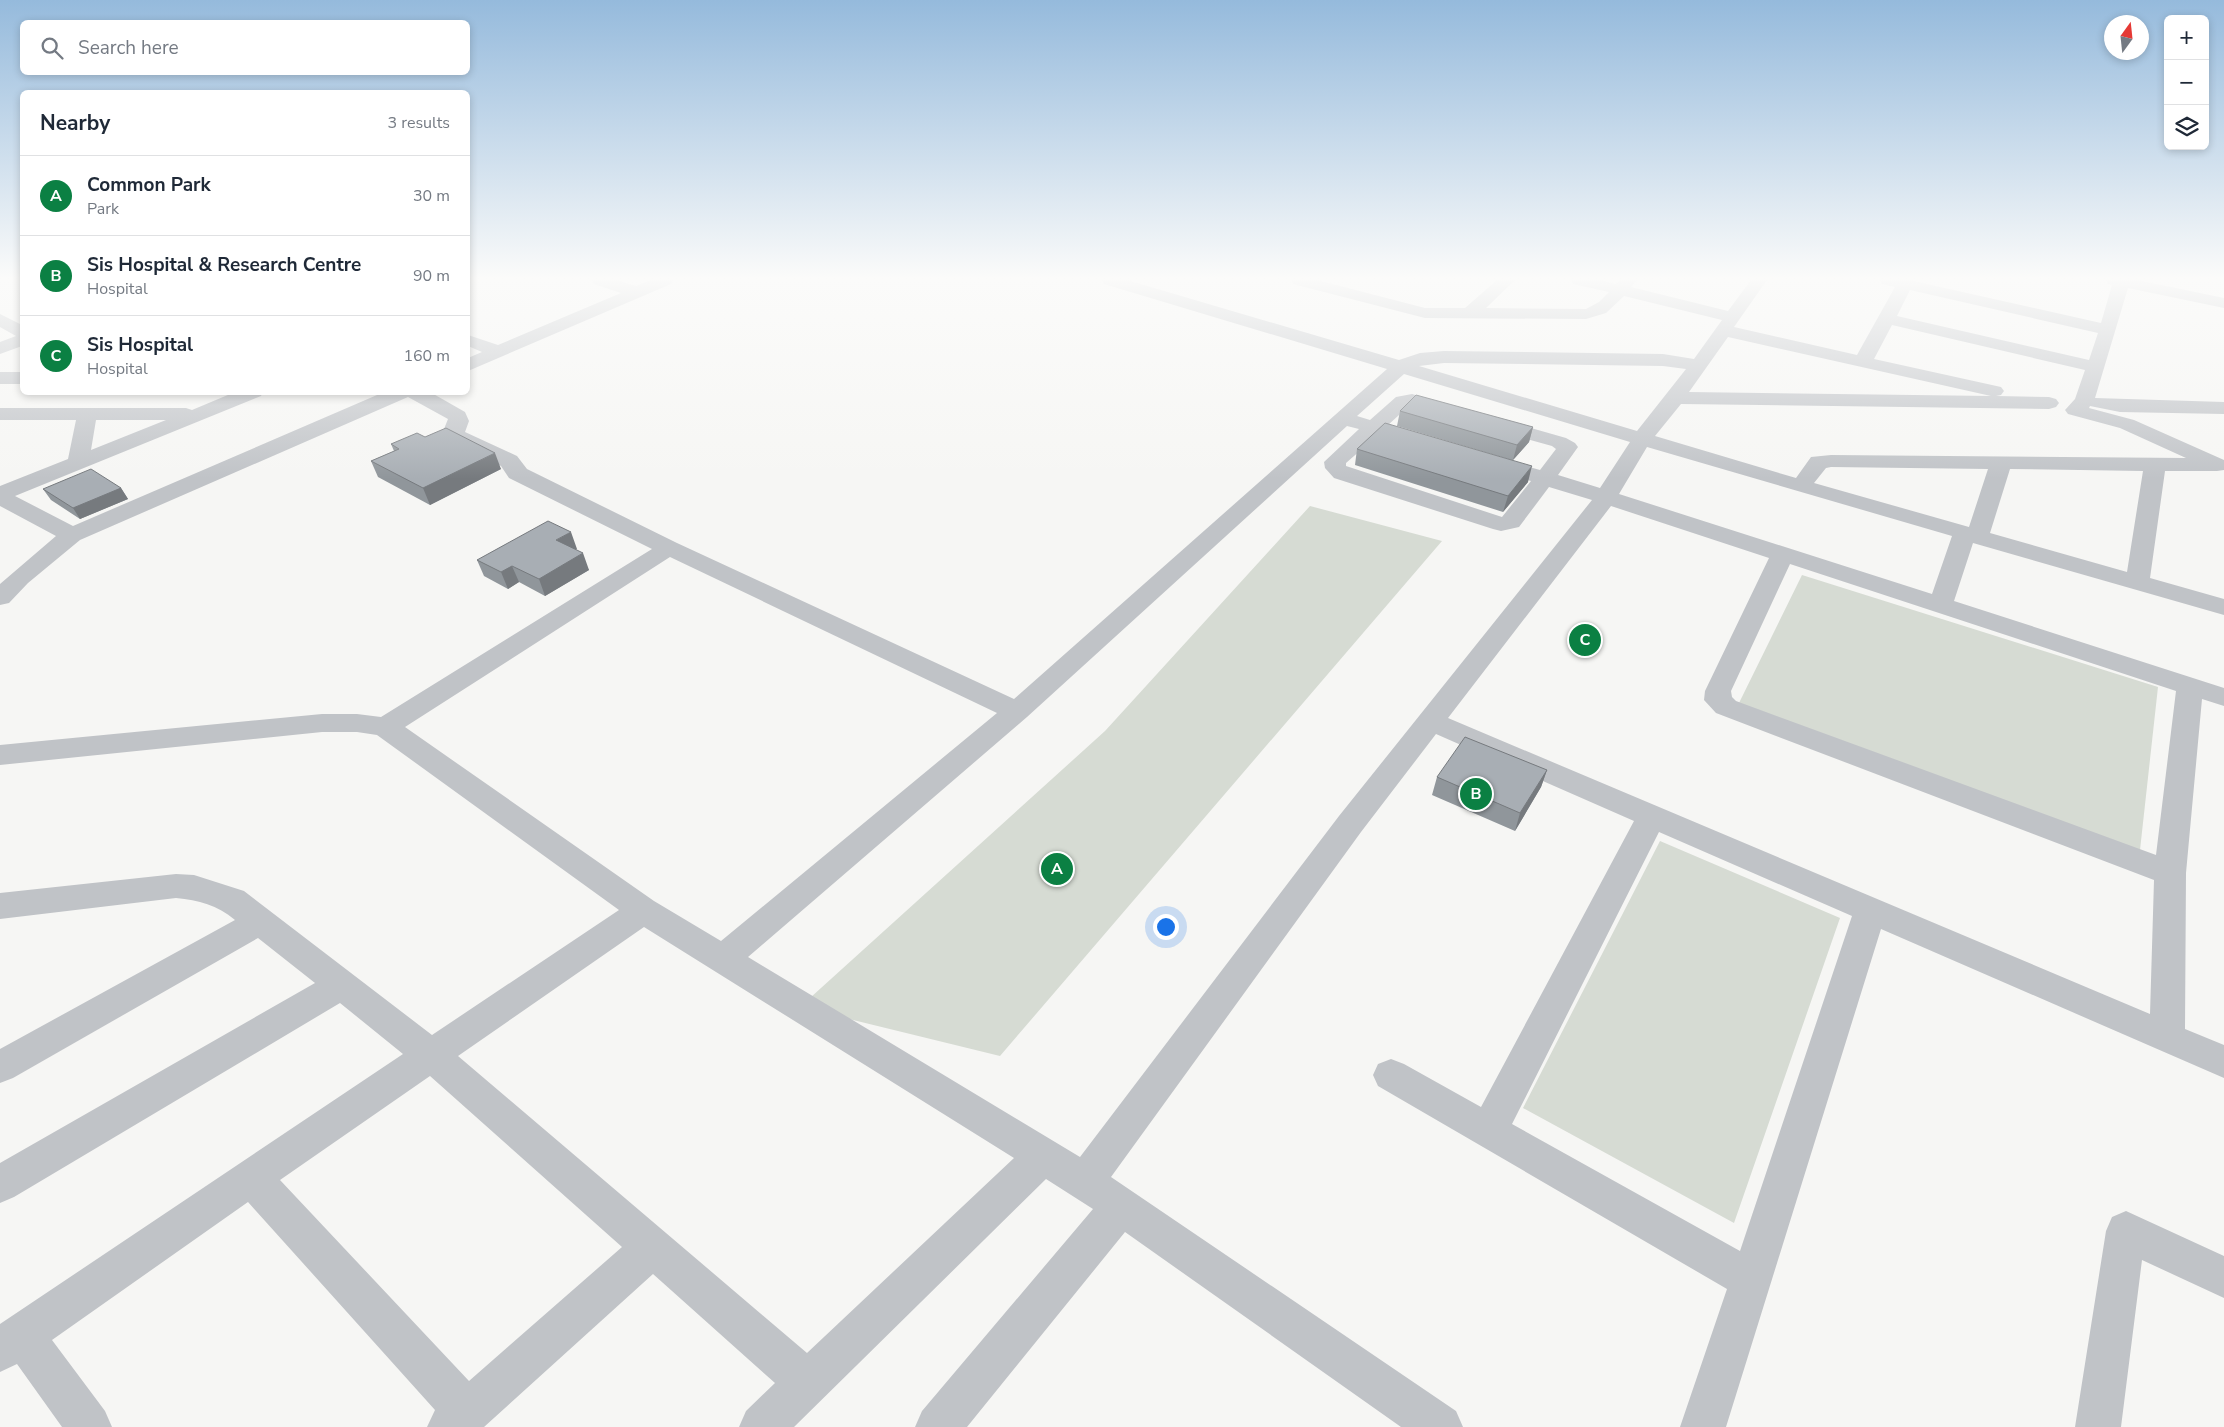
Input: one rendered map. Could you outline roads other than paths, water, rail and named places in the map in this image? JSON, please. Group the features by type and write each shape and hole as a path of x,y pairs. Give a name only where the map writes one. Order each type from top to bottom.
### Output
{"street":[{"path":"484,347 498,352"},
{"path":"470,364 510,347"},
{"path":"1335,347 1643,437 1801,486 2224,607"},
{"path":"1085,1181 1350,824 1606,497 1643,437 1675,398 1712,347"},
{"path":"1809,347 1864,362 2049,403"},
{"path":"1864,362 1872,347"},
{"path":"2007,347 2095,367"},
{"path":"2080,406 2102,347"},
{"path":"722,959 1017,711 1401,366 1420,359 1444,357 1663,360 1699,366"},
{"path":"0,378 20,378"},
{"path":"0,496 247,395"},
{"path":"0,598 9,575 72,535 395,395"},
{"path":"420,395 458,416 459,421 454,429 455,435 509,461 515,466 516,473 669,548 1017,711"},
{"path":"1675,398 2049,403 2080,406 2220,410"},
{"path":"1412,400 1566,444 1568,447 1545,478 1511,522 1501,524 1342,473 1336,468 1335,462 1403,401 1412,400"},
{"path":"2080,406 2127,424 2221,467"},
{"path":"0,414 200,414"},
{"path":"78,463 87,414"},
{"path":"1342,418 1430,444"},
{"path":"1478,458 1606,497 2224,697"},
{"path":"1801,486 1819,462 2221,467"},
{"path":"1940,605 2001,463"},
{"path":"2136,582 2155,465"},
{"path":"0,496 72,535"},
{"path":"385,727 669,548"},
{"path":"1783,554 1718,691 1718,700 1726,707 2170,873"},
{"path":"2167,1038 2170,873 2190,686"},
{"path":"1430,721 2224,1062"},
{"path":"0,755 322,723 357,723 385,727 643,910 1085,1181 1440,1427"},
{"path":"1489,1130 1652,816"},
{"path":"0,906 176,886 194,887 233,900 261,920 431,1055 808,1383"},
{"path":"90,1427 11,1343 643,910"},
{"path":"1703,1427 1870,911"},
{"path":"0,1067 261,920"},
{"path":"0,1184 342,985"},
{"path":"1392,1074 1751,1280"},
{"path":"762,1427 1043,1156"},
{"path":"252,1178 459,1419 652,1248"},
{"path":"938,1427 1121,1206"},
{"path":"2098,1427 2126,1231 2224,1277"}],"place":[{"name":"Sis Hospital","path":"1585,640"},
{"name":"Sis Hospital & Research Centre","path":"1476,794"},
{"name":"Common Park","path":"1057,869"}]}
